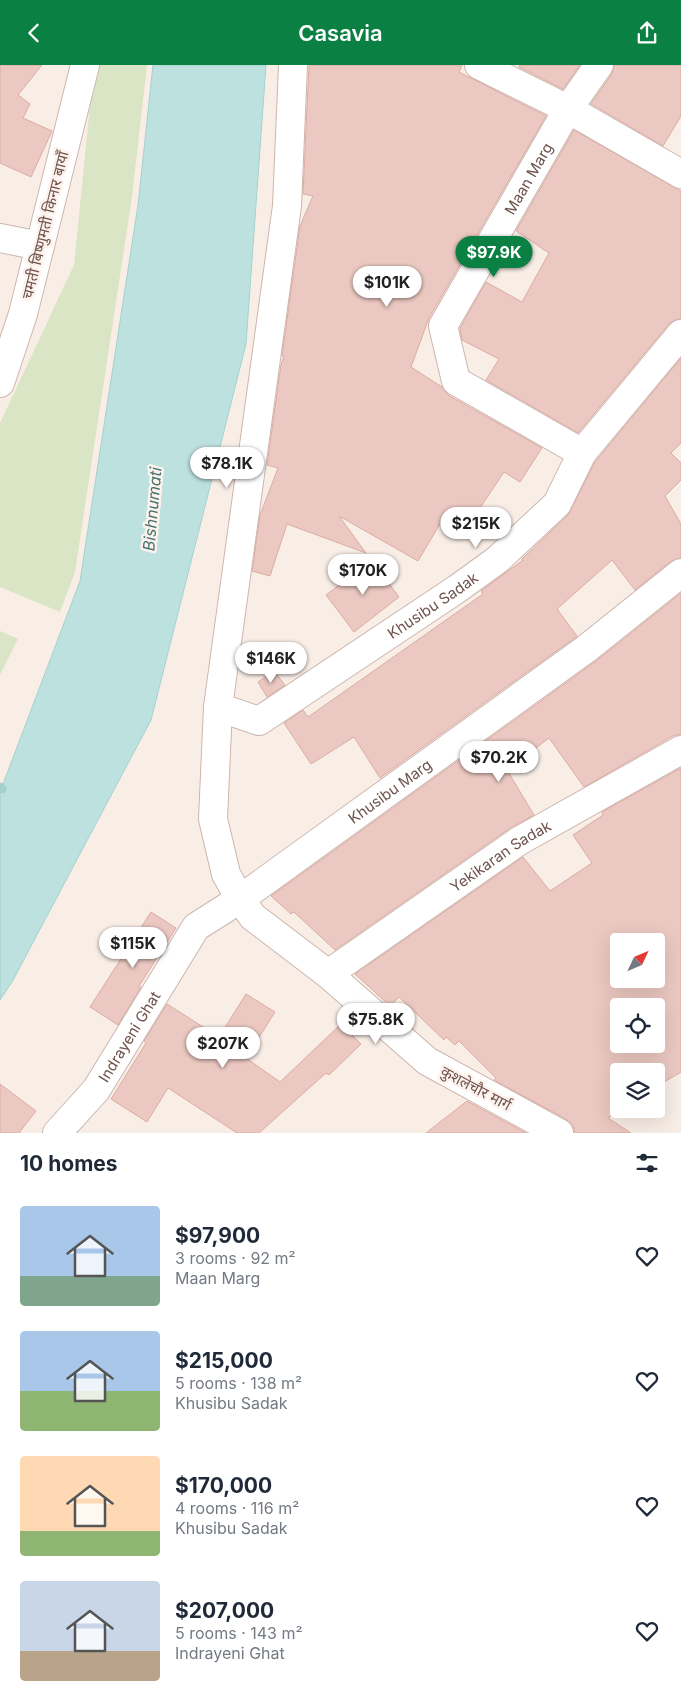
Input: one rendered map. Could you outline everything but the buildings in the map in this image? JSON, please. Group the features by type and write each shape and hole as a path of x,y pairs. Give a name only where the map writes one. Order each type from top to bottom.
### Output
{"street":[{"name":"चमती बिष्णुमती किनार बायाँ","path":"0,383 23,314 85,65"},
{"name":"कुशलेचौर मार्ग","path":"293,65 287,207 218,707 213,819 226,873 240,899 253,917 328,974 427,1061 559,1133"},
{"path":"479,65 568,109 681,174"},
{"name":"Maan Marg","path":"582,453 456,381 443,326 568,109 599,65"},
{"path":"0,238 40,247"},
{"name":"Khusibu Sadak","path":"218,707 260,721 458,589 497,560 557,504 582,453 681,334"},
{"name":"Khusibu Marg","path":"240,899 586,649 681,573"},
{"name":"Yekikaran Sadak","path":"328,974 519,841 681,750"},
{"name":"Indrayeni Ghat","path":"58,1133 96,1089 196,927 240,899"}],"green space":[{"path":"94,65 147,65 132,197 75,572 60,612 0,587 0,423 74,265"},
{"path":"0,631 18,639 0,675"}],"water":[{"name":"Bishnumati","path":"153,65 266,65 246,344 151,720 12,982 0,1000 0,792 80,581 138,205"}]}
